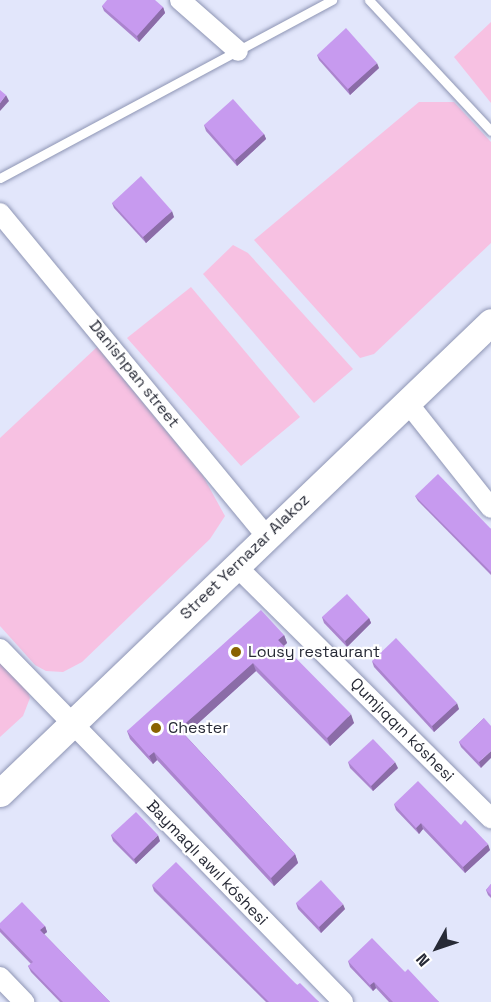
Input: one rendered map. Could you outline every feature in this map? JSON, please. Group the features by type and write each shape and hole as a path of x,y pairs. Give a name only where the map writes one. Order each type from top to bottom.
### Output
{"main road":[{"name":"Street Yernazar Alakoz","path":"0,793 491,322"}],"street":[{"path":"180,0 238,51"},
{"name":"Danishpan street","path":"0,213 266,536"},
{"path":"407,402 491,508"},
{"name":"Qumjıqqın kóshesi","path":"236,566 491,818"},
{"name":"Baymaqlı awıl kóshesi","path":"0,649 343,1002"},
{"path":"0,977 24,1002"}],"lane":[{"path":"0,178 332,0"},
{"path":"369,0 491,131"}],"shaded area":[{"path":"491,22 491,103 454,57"},
{"path":"419,102 454,102 491,142 491,243 374,354 360,358 254,240"},
{"path":"233,245 248,253 353,369 314,403 203,274"},
{"path":"191,287 300,417 241,466 127,338"},
{"path":"97,347 203,476 225,516 210,539 82,662 63,672 46,671 35,665 0,626 0,438"},
{"path":"0,658 26,684 30,698 23,716 0,737"}],"building":[{"path":"107,0 155,0 163,7 137,36 102,6"},
{"path":"346,28 377,63 348,89 317,55"},
{"path":"0,90 6,95 0,103"},
{"path":"233,99 264,134 235,160 204,125"},
{"path":"141,176 172,211 143,237 112,203"},
{"path":"438,474 491,529 491,572 415,496"},
{"path":"347,594 369,618 345,641 322,617"},
{"path":"261,610 284,635 278,640 351,714 327,738 253,663 179,729 295,854 271,878 154,752 149,756 127,731"},
{"path":"396,638 457,703 432,726 372,661"},
{"path":"484,718 491,726 491,751 479,762 459,742"},
{"path":"373,739 395,762 371,786 348,762"},
{"path":"418,781 461,825 465,820 488,844 463,867 421,823 416,828 394,804"},
{"path":"136,812 158,835 134,859 111,835"},
{"path":"176,862 297,985 300,983 319,1002 269,1002 152,885"},
{"path":"321,880 343,904 319,927 296,903"},
{"path":"491,884 491,895 486,890"},
{"path":"22,902 45,926 40,930 110,1002 63,1002 28,966 33,962 0,928 0,923"},
{"path":"372,938 405,972 408,969 439,1002 393,1002 374,982 370,985 348,961"}],"place":[{"name":"Lousy restaurant","path":"236,652"},
{"name":"Chester","path":"156,728"}]}
